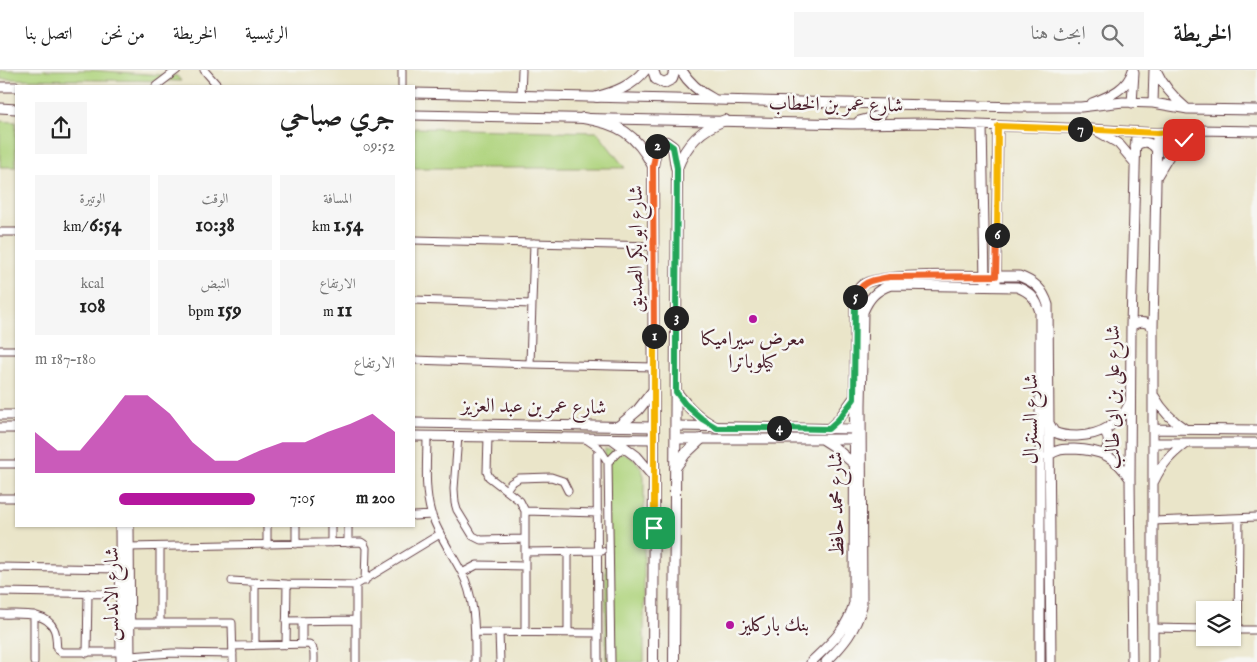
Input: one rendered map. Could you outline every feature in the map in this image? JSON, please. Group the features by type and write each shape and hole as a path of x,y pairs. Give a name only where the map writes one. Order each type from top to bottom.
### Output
{"main road":[{"path":"597,97 619,90 630,84 645,70"},
{"path":"653,70 656,79 664,83 672,79 675,70"},
{"path":"681,70 690,84 713,99"},
{"name":"شارع ابو بكر الصديق","path":"582,118 600,121 617,127 632,137 644,150 653,166 653,662"},
{"name":"شارع ابو بكر الصديق","path":"674,662 677,168 684,152 694,138 713,124 725,120"},
{"path":"653,166 657,145 666,142 673,147 677,168"},
{"path":"621,426 638,410 653,391"},
{"path":"676,392 692,411 717,428"},
{"path":"675,468 685,454 701,439"},
{"path":"620,441 643,463 654,477"}],"street":[{"path":"157,85 177,70"},
{"path":"204,70 217,85"},
{"path":"402,70 402,85"},
{"path":"521,95 522,70"},
{"path":"1132,103 1133,70"},
{"path":"1082,107 1120,90 1133,70"},
{"path":"1153,103 1155,70"},
{"path":"1155,70 1171,94 1188,109"},
{"path":"0,87 15,87"},
{"name":"شارع عمر بن الخطاب","path":"415,94 1082,107 1153,103 1188,109 1257,110"},
{"path":"852,102 879,108 882,111 880,115 852,124"},
{"path":"921,105 915,114 924,123"},
{"path":"0,108 15,109"},
{"name":"شارع عمر بن الخطاب","path":"416,113 852,124 924,123 1157,133 1198,130 1257,131"},
{"path":"982,126 985,287"},
{"path":"996,287 998,126"},
{"path":"1090,129 1104,134 1118,143 1134,163"},
{"path":"1155,179 1172,151 1198,130"},
{"name":"شارع على بن ابى طالب","path":"1132,662 1131,326 1136,132"},
{"name":"شارع على بن ابى طالب","path":"1153,662 1152,394 1157,133"},
{"path":"1135,147 1140,143 1146,142 1152,144 1156,149"},
{"path":"984,216 997,216"},
{"path":"0,232 15,232"},
{"path":"415,240 654,246"},
{"path":"530,364 534,243"},
{"path":"933,286 934,276"},
{"name":"شارع السنترال","path":"934,276 1019,276 1030,280 1038,286 1045,295 1048,305 1044,352 1040,662"},
{"name":"شارع محمد حافظ","path":"811,662 845,627 851,616 854,603 854,303 858,289 862,284 881,278 934,276"},
{"name":"شارع محمد حافظ","path":"826,662 850,636 862,606 861,404 863,312 867,302 873,295 890,285 933,286"},
{"name":"شارع السنترال","path":"933,286 1017,287 1025,290 1038,303 1044,352"},
{"path":"415,300 532,304"},
{"path":"1131,326 1144,322 1153,327"},
{"path":"0,350 15,350"},
{"path":"415,360 654,366"},
{"name":"شارع السنترال","path":"1044,381 1048,420 1051,662"},
{"path":"1152,394 1172,420 1185,430"},
{"path":"828,429 838,420 854,399"},
{"path":"1048,420 1054,432 1066,436 1089,435 1104,430 1121,417 1131,399"},
{"path":"0,415 15,415"},
{"name":"شارع عمر بن عبد العزيز","path":"415,423 654,427"},
{"path":"509,424 509,437"},
{"path":"611,662 608,463 625,434 621,426"},
{"path":"676,426 828,429 853,434"},
{"path":"701,427 701,439"},
{"path":"0,428 15,428"},
{"path":"1104,430 1109,442 1108,449 1104,454"},
{"path":"1153,430 1257,430"},
{"path":"676,439 821,439 853,434"},
{"name":"شارع عمر بن عبد العزيز","path":"415,436 620,441 654,439"},
{"path":"427,436 427,487 432,515 440,534 462,573 469,592 474,612 476,662"},
{"path":"458,436 454,489 455,503 457,510 473,536 481,540 525,539"},
{"path":"1066,436 1062,442 1066,449"},
{"path":"488,437 489,477 520,501 525,511 525,632"},
{"path":"586,439 599,448 608,463"},
{"path":"821,439 839,450 854,464"},
{"path":"1153,443 1257,443"},
{"path":"1153,484 1160,468 1171,454 1186,443"},
{"path":"1048,456 1056,450 1092,450 1104,454 1120,466 1130,479"},
{"path":"597,454 598,662"},
{"path":"597,464 608,463"},
{"path":"0,464 15,464"},
{"path":"506,490 511,483 519,478 551,477 562,481 568,491"},
{"path":"0,498 15,498"},
{"path":"525,511 598,513"},
{"path":"415,516 432,515"},
{"path":"1153,521 1257,517"},
{"path":"1236,601 1239,518"},
{"name":"شارع الاندلس","path":"120,527 120,594 124,646 130,659"},
{"name":"شارع الاندلس","path":"121,662 130,623 129,527"},
{"path":"267,527 267,545"},
{"path":"296,527 296,544"},
{"path":"331,527 331,543"},
{"path":"348,527 348,543"},
{"path":"232,581 356,585 440,534"},
{"path":"130,547 361,542 366,546 365,581"},
{"path":"160,547 160,623"},
{"path":"568,551 568,633"},
{"path":"525,552 609,551"},
{"path":"462,573 478,565 525,566"},
{"path":"0,567 120,569"},
{"path":"255,583 255,645"},
{"path":"286,645 287,584"},
{"path":"356,585 356,662"},
{"path":"0,592 120,594"},
{"path":"87,653 88,593"},
{"path":"0,614 34,615 46,620 55,631 59,651 87,653 124,646"},
{"path":"34,615 34,662"},
{"path":"286,621 356,620"},
{"path":"302,621 302,644"},
{"path":"130,623 232,623 233,646 233,658 172,653 130,659"},
{"path":"1153,628 1196,629"},
{"path":"1241,630 1257,630"},
{"path":"475,632 598,633"},
{"path":"499,632 500,662"},
{"path":"233,646 309,644 314,650 314,662"}],"green space":[{"path":"0,70 88,70 177,76 181,81 0,79"},
{"path":"0,121 15,122 15,167 0,167"},
{"path":"415,128 597,132 625,168 415,168"},
{"path":"605,449 624,454 634,460 644,476 644,662 606,662"}],"place":[{"name":"معرض سيراميكا كيلوباترا","path":"753,319"},
{"name":"بنك باركليز","path":"730,625"}],"route":[{"path":"654,528 653,166 657,145 661,142 670,143 673,147 677,168 676,392 692,411 708,424 717,428 828,429 847,410 854,399 855,298 862,284 889,277 996,276 998,126 1157,133 1198,130 1184,140"}]}
